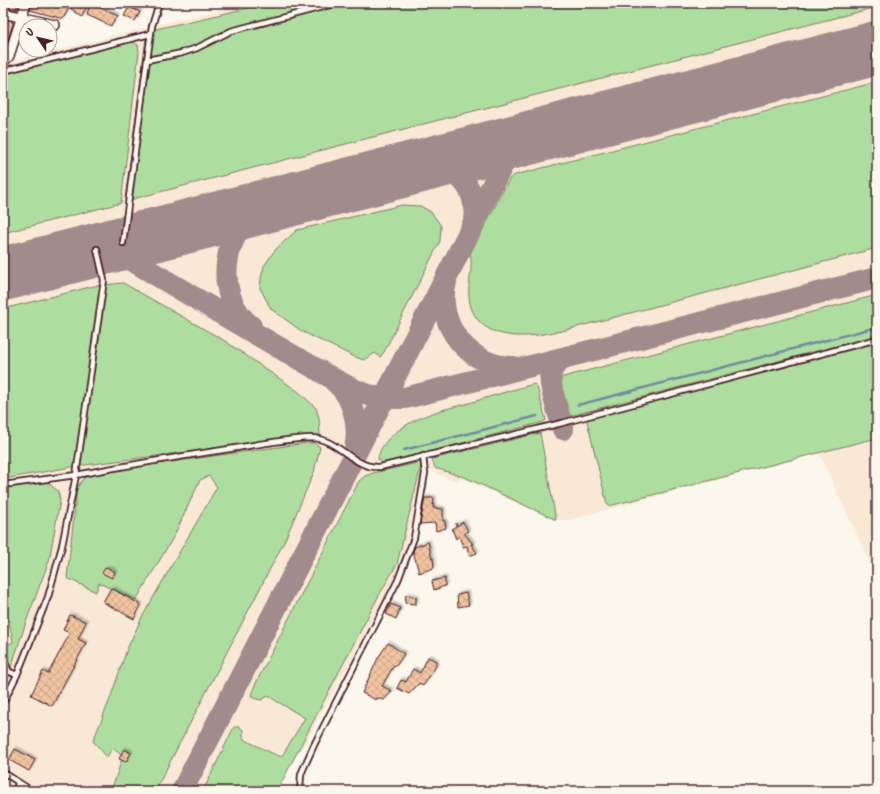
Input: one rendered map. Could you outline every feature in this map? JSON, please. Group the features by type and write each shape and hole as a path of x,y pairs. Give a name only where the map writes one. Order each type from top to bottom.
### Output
{"street":[{"path":"3,13 21,18 26,3"},
{"path":"3,60 9,56 18,28"}],"lane":[{"path":"123,243 150,34 159,3"},
{"path":"147,60 192,50 208,44 231,32 338,3"},
{"path":"3,71 150,34"},
{"path":"3,703 17,675 48,597 62,546 76,475 104,280 98,249"},
{"path":"3,485 76,475 286,440 312,438 320,439 334,445 361,463 374,467 562,423 877,339"},
{"path":"300,791 301,774 314,745 398,580 414,538 426,473 423,456"},
{"path":"3,658 9,672"},
{"path":"3,669 17,675"},
{"path":"3,772 32,791"},
{"path":"16,791 18,782"}],"shaded area":[{"path":"249,3 877,3 877,578 819,453 568,520 556,520 460,478 458,481 448,478 424,466 401,567 298,755 269,763 255,791 3,791 3,64 27,58 58,58 58,50"}],"green space":[{"path":"270,3 877,3 877,7 125,201 147,31"},
{"path":"120,38 138,45 139,52 121,203 3,233 3,68 42,58 58,58 58,54"},
{"path":"877,82 877,248 562,331 530,336 506,335 488,328 475,316 471,308 469,297 471,265 470,254 510,178 515,175"},
{"path":"402,205 420,206 431,212 441,226 440,241 384,352 380,357 375,353 364,360 355,357 303,332 271,309 260,288 264,266 275,250 297,230"},
{"path":"123,283 225,341 299,392 316,408 319,418 320,435 77,466 3,479 3,309 94,286"},
{"path":"877,295 877,335 570,416 565,412 559,384 560,379 563,377"},
{"path":"877,343 877,438 609,506 607,504 587,421 589,419"},
{"path":"534,384 537,387 546,420 543,422 385,463 378,459 383,446 392,435 422,417 440,410"},
{"path":"540,433 556,520 467,478 435,468 432,459"},
{"path":"315,443 320,447 314,472 284,542 155,791 110,791 123,756 112,748 107,757 93,741 110,699 127,649 142,617 217,487 209,476 200,480 174,536 136,600 99,583 96,592 67,578 77,488 83,479 91,473"},
{"path":"422,462 397,564 378,597 277,791 203,791 234,727 240,727 243,730 243,737 245,740 278,756 282,756 305,718 268,696 261,700 253,698 251,695 255,685 359,481 365,476 373,473"},
{"path":"46,481 58,491 60,501 49,561 26,622 11,668 7,671 3,665 3,647 13,642 8,617 3,619 3,486"}],"building":[{"path":"3,3 18,3 16,10 3,7"},
{"path":"32,3 60,3 70,6 63,19 30,10"},
{"path":"72,3 78,3 86,8 82,17 70,8"},
{"path":"90,3 118,16 111,26 87,15"},
{"path":"129,7 140,12 135,21 124,16"},
{"path":"3,19 12,21 13,24 3,54"},
{"path":"425,498 434,498 433,508 443,509 443,521 445,521 446,528 436,531 435,523 420,524"},
{"path":"463,522 468,531 464,533 473,544 471,544 477,553 469,556 467,546 463,547 459,536 456,539 452,529 456,526 456,523 457,526"},
{"path":"428,542 432,559 433,558 434,568 419,573 413,551 415,547"},
{"path":"106,567 115,572 112,578 102,573"},
{"path":"445,578 445,586 434,590 432,581"},
{"path":"111,588 141,605 134,619 103,602"},
{"path":"466,593 469,605 458,607 457,595"},
{"path":"406,595 416,597 416,604 405,603"},
{"path":"391,604 400,608 396,619 386,614"},
{"path":"70,615 86,622 78,639 86,643 52,706 31,695 43,671 48,674 70,633 63,630"},
{"path":"388,643 404,654 396,666 394,665 382,686 392,691 384,700 377,698 376,700 362,693 378,658"},
{"path":"428,657 436,661 436,666 423,686 419,683 409,694 397,688 401,680 406,682 413,669 420,673"},
{"path":"15,749 35,760 29,771 9,760"},
{"path":"124,749 131,753 126,762 119,759"}],"waterway":[{"path":"578,405 877,327"},
{"path":"404,450 537,416"}],"taxiway":[{"path":"182,791 502,166 515,148 534,137"},
{"path":"438,161 455,173 467,185 474,201 474,221"},
{"path":"251,326 241,316 233,304 229,291 227,278 229,252 234,239 249,217 270,205"},
{"path":"97,249 114,253 133,261 342,384 369,395 387,398 405,398 877,278"},
{"path":"446,282 444,298 446,314 451,328 459,341 470,352 484,360 498,365 514,367"},
{"path":"563,429 551,385 551,373 553,368 566,357"},
{"path":"334,381 346,395 354,412 357,430 355,449"}],"runway":[{"path":"3,274 877,48"}]}
